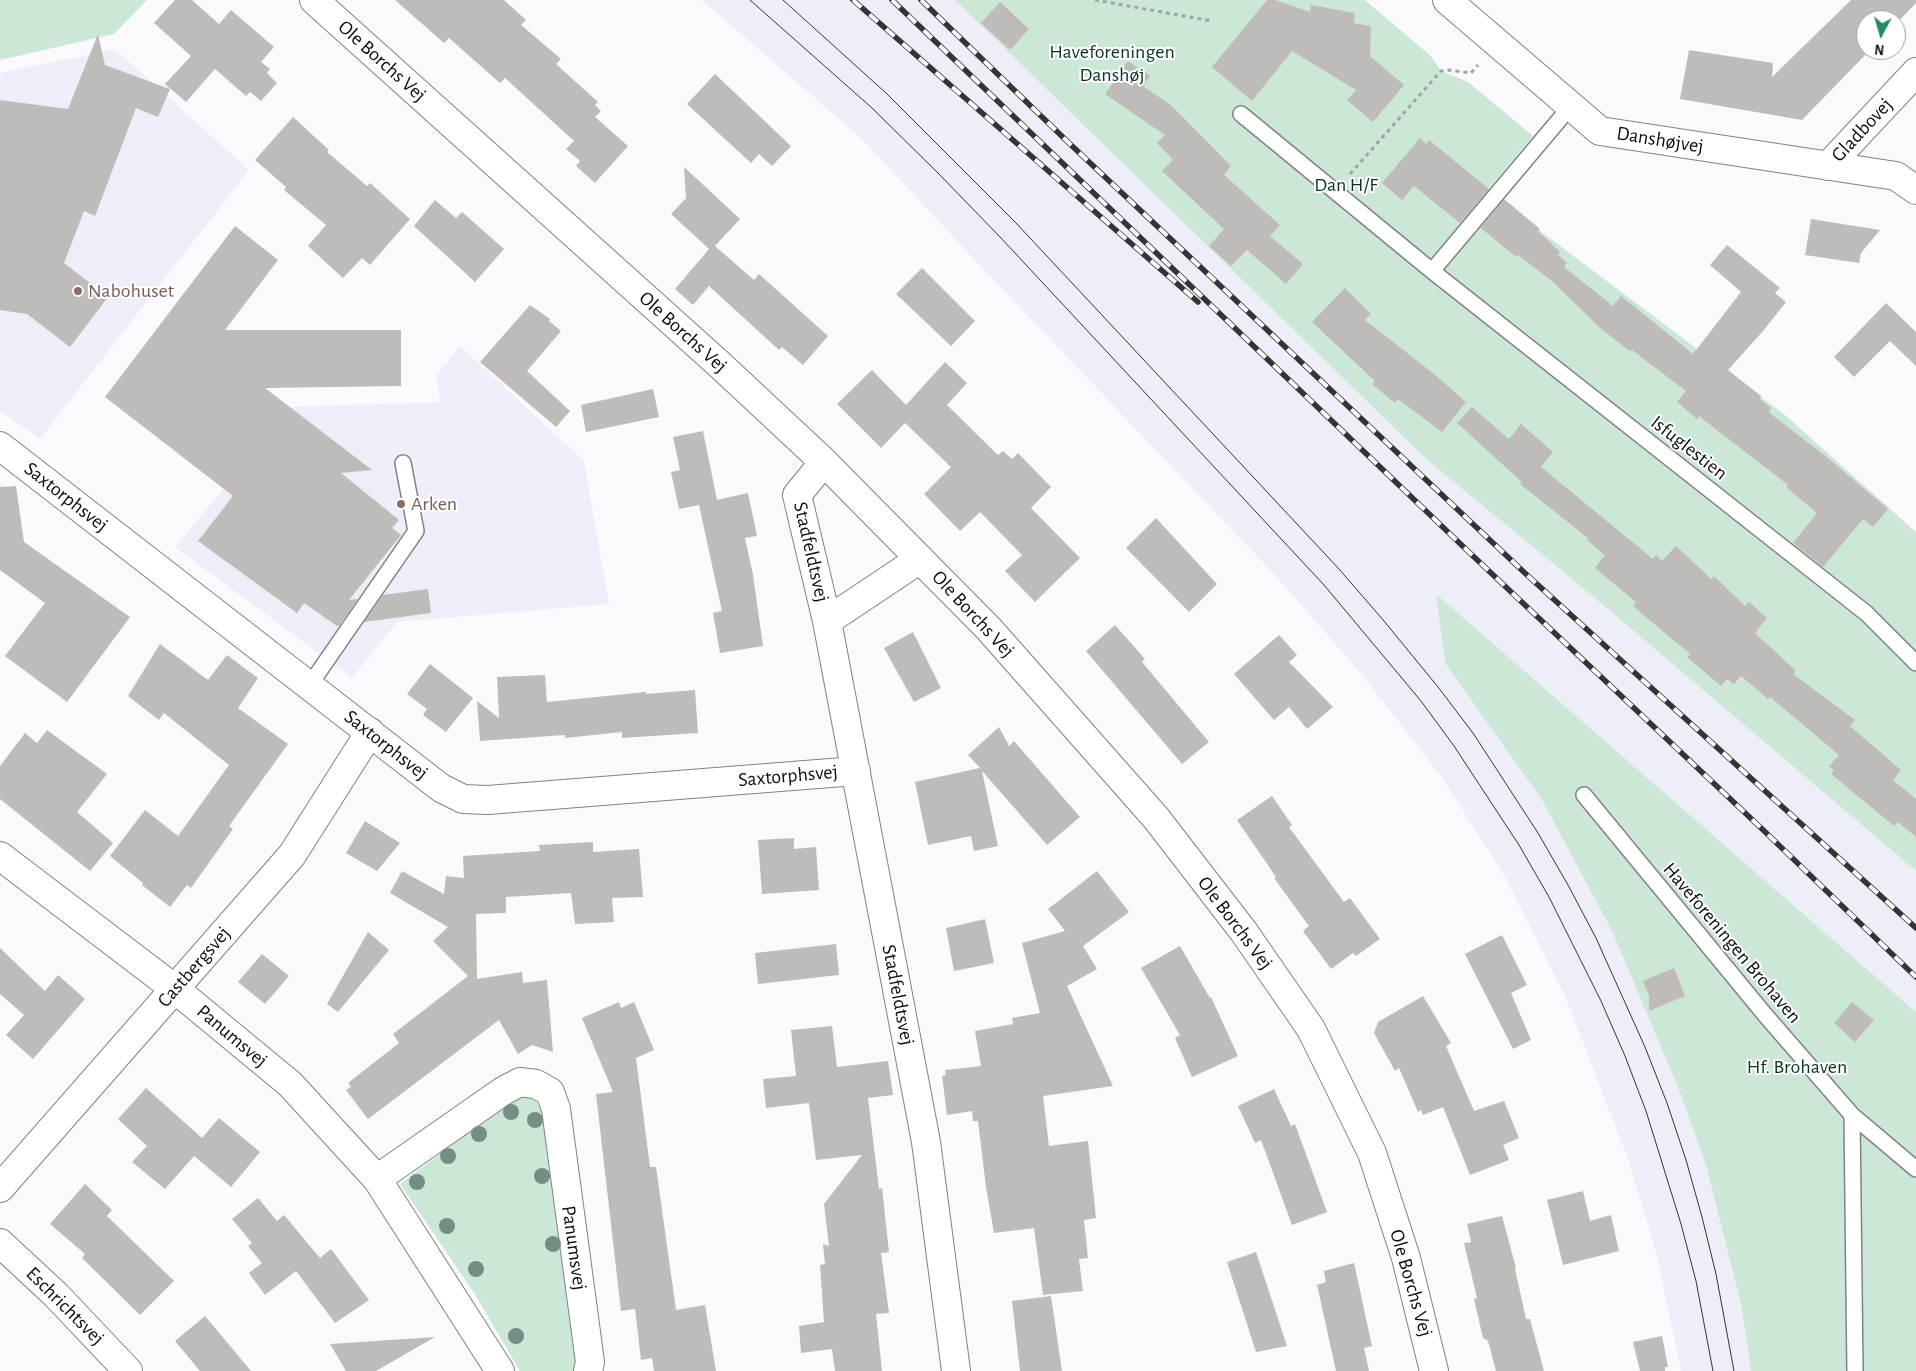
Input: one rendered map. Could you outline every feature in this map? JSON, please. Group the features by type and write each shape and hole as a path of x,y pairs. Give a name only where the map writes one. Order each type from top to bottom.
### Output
{"street":[{"name":"Ole Borchs Vej","path":"314,0 719,364 824,462 989,629 1156,818 1244,932 1311,1029 1372,1153 1406,1258 1434,1371"},
{"name":"Danshøjvej","path":"1447,0 1600,131 1896,176 1916,190"},
{"name":"Gladbovej","path":"1828,166 1916,72"},
{"name":"Saxtorphsvej","path":"0,446 441,788 463,799 488,800 856,770"},
{"name":"Stadfeldtsvej","path":"824,462 797,495 826,621 856,770 926,1142 956,1371"},
{"name":"Stadfeldtsvej","path":"826,621 920,559"},
{"name":"Castbergsvej","path":"0,1188 292,855 370,732"},
{"name":"Panumsvej","path":"0,856 175,988 290,1084 377,1179 500,1371"},
{"name":"Panumsvej","path":"377,1179 503,1091 520,1082 536,1084 550,1092 558,1119 590,1362 588,1371"},
{"name":"Eschrichtsvej","path":"0,1243 56,1295 128,1371"}],"lane":[{"path":"1432,271 1570,107"},
{"name":"Isfuglestien","path":"1241,114 1432,271 1866,613 1916,663"},
{"path":"309,686 416,531 403,463"},
{"name":"Haveforeningen Brohaven","path":"1584,795 1766,1016 1852,1115 1916,1169"},
{"path":"1852,1115 1855,1371"}],"path":[{"path":"1095,0 1212,21"},
{"path":"1334,191 1441,72"}],"shaded area":[{"path":"702,0 955,0 1427,460 1589,593 1916,871 1916,1012 1436,595 1445,663 1542,800 1612,931 1679,1090 1706,1164 1741,1304 1751,1371 1681,1371 1657,1256 1629,1162 1565,996 1505,877 1443,779 1364,677 1274,574 861,138"},
{"name":"Nabohuset","path":"115,49 249,170 40,439 0,411 0,73"},
{"name":"Arken","path":"460,346 584,461 609,604 397,622 352,678 175,547 292,407 440,402 437,375"}],"green space":[{"path":"0,0 147,0 114,34 0,60"},
{"name":"Dan H/F","path":"955,0 1365,0 1431,56 1441,71 1468,82 1533,136 1487,191 1785,415 1916,532 1916,871 1589,593 1427,460"},
{"name":"Hf. Brohaven","path":"1436,594 1916,1012 1916,1371 1751,1371 1741,1304 1706,1165 1679,1090 1612,931 1542,800 1445,663"},
{"path":"520,1097 532,1098 539,1104 543,1115 576,1357 574,1371 520,1371 474,1293 400,1184 508,1102"}],"building":[{"path":"175,0 192,0 219,24 231,10 274,47 261,62 270,69 267,73 277,83 261,101 250,92 246,96 215,69 186,102 165,84 191,56 154,23"},
{"path":"395,0 504,0 526,20 521,25 561,59 556,64 598,102 595,105 601,111 595,117 628,146 595,183 576,166 580,161 566,149 574,141 505,78 500,83 449,38 444,43"},
{"path":"1267,0 1275,0 1310,12 1311,5 1355,13 1354,23 1371,26 1370,56 1404,85 1373,122 1347,100 1356,90 1292,51 1252,101 1212,67"},
{"path":"1851,0 1916,0 1916,3 1906,14 1906,10 1856,10 1856,60 1860,60 1802,120 1680,99 1689,50 1773,63 1772,77"},
{"path":"1000,2 1029,29 1010,50 981,23"},
{"path":"98,34 105,65 170,89 158,117 136,108 95,216 84,211 64,263 108,297 70,347 27,314 0,310 0,100 68,109"},
{"path":"1128,61 1150,76 1143,86 1172,106 1231,166 1224,175 1280,225 1270,236 1303,264 1286,284 1247,250 1231,266 1209,246 1224,229 1162,171 1173,160 1157,143 1165,135 1105,94"},
{"path":"715,74 791,146 772,166 759,154 751,163 687,104"},
{"path":"293,117 329,150 327,152 367,186 370,183 410,219 370,265 362,258 343,278 308,246 326,225 284,190 286,187 255,160"},
{"path":"1420,138 1426,144 1429,140 1489,189 1460,223 1414,186 1402,200 1382,183"},
{"path":"684,167 740,219 715,246 754,280 759,274 828,336 803,365 782,347 779,350 709,286 693,305 675,289 709,249 671,214 686,198"},
{"path":"1504,199 1540,229 1538,231 1560,252 1558,255 1567,263 1564,267 1613,306 1621,296 1693,354 1741,292 1710,265 1727,245 1780,288 1775,293 1786,302 1728,370 1761,396 1760,399 1771,408 1769,411 1771,414 1823,454 1888,509 1873,527 1863,519 1823,567 1793,543 1817,513 1786,487 1788,485 1699,416 1697,419 1677,402 1686,391 1600,328 1552,281 1518,255 1516,257 1481,228"},
{"path":"435,200 456,218 462,212 504,249 475,282 414,226"},
{"path":"1811,219 1880,230 1861,253 1859,263 1805,255"},
{"path":"235,226 278,260 225,330 401,330 401,386 265,388 372,470 341,473 399,520 392,528 401,535 349,600 358,599 339,626 304,603 297,613 198,541 233,496 105,397"},
{"path":"922,268 975,321 951,346 896,294"},
{"path":"1345,288 1371,314 1365,320 1434,374 1466,402 1442,432 1398,399 1395,403 1372,384 1375,381 1312,322"},
{"path":"1886,303 1916,332 1916,366 1890,341 1854,377 1834,357"},
{"path":"530,305 550,319 549,321 561,331 527,371 570,411 556,427 480,362"},
{"path":"945,362 967,383 947,405 998,455 1003,451 1012,459 1018,453 1051,487 1031,508 1080,558 1035,602 1005,571 1022,555 980,512 960,531 924,494 951,467 905,423 881,448 837,404 872,370 906,405"},
{"path":"653,389 659,417 586,432 581,405"},
{"path":"1472,407 1509,439 1521,424 1553,452 1541,467 1653,559 1656,555 1662,561 1676,546 1711,579 1714,576 1745,606 1749,602 1767,618 1755,633 1796,671 1793,674 1855,720 1850,726 1901,770 1893,780 1916,799 1916,837 1898,822 1894,826 1831,774 1834,770 1829,766 1839,755 1770,697 1768,699 1741,676 1734,684 1727,679 1721,686 1687,657 1690,654 1633,606 1636,602 1595,568 1605,555 1587,540 1588,538 1520,484 1522,482 1457,423"},
{"path":"703,431 717,500 748,493 757,536 745,538 753,575 763,646 720,653 713,613 722,611 699,505 679,509 671,472 680,470 673,437"},
{"path":"16,486 24,542 130,617 67,702 5,656 45,603 0,570 0,487"},
{"path":"1156,518 1217,584 1189,612 1126,548"},
{"path":"428,589 431,613 364,622 383,595"},
{"path":"1115,625 1145,659 1142,662 1209,742 1182,764 1086,651"},
{"path":"913,632 941,688 914,702 884,648"},
{"path":"1279,635 1297,655 1289,662 1333,707 1307,729 1289,707 1274,720 1234,674"},
{"path":"160,644 208,680 227,655 258,678 238,708 288,744 229,826 233,829 191,888 187,885 170,907 110,856 145,810 178,836 229,765 164,713 159,720 128,696"},
{"path":"430,664 473,698 446,732 423,715 427,709 407,694"},
{"path":"545,675 547,702 646,692 646,694 695,690 698,733 622,738 622,732 565,738 565,735 480,741 477,701 499,718 497,677"},
{"path":"999,727 1009,746 1014,741 1080,817 1047,845 982,771 998,846 974,851 971,836 928,845 915,782 980,768 968,755"},
{"path":"47,730 107,774 77,812 113,843 90,871 0,799 0,766 25,733 37,743"},
{"path":"1272,796 1292,825 1289,827 1344,902 1350,898 1380,939 1356,956 1353,953 1331,969 1303,931 1309,926 1274,878 1276,877 1237,820"},
{"path":"365,821 400,843 377,871 346,853"},
{"path":"794,838 794,849 816,847 819,890 762,894 758,840"},
{"path":"593,842 593,852 639,849 643,897 612,898 614,922 575,924 571,893 506,897 506,913 476,914 477,979 522,972 523,983 547,980 553,1052 532,1045 518,1054 499,1020 368,1119 346,1090 351,1087 348,1083 399,1043 393,1034 468,976 433,941 448,927 390,893 402,871 444,894 446,876 464,878 463,856 540,851 539,845"},
{"path":"1097,871 1129,912 1083,946 1097,969 1067,986 1113,1086 1043,1096 1049,1146 1088,1141 1096,1218 1084,1220 1088,1258 1079,1259 1083,1291 1043,1295 1034,1228 994,1233 978,1121 973,1121 972,1111 947,1115 942,1076 946,1075 945,1070 981,1066 975,1031 1013,1024 1012,1018 1040,1013 1022,943 1065,931 1048,909"},
{"path":"985,919 994,963 954,971 946,928"},
{"path":"368,932 389,950 338,1012 327,1004"},
{"path":"1502,935 1527,985 1511,993 1531,1040 1513,1049 1465,954"},
{"path":"836,944 839,975 758,984 755,953"},
{"path":"1180,946 1211,997 1238,1056 1192,1077 1175,1038 1180,1035 1141,968"},
{"path":"0,948 45,991 58,975 85,999 33,1059 6,1035 24,1015 0,994"},
{"path":"262,954 289,976 265,1004 238,982"},
{"path":"1674,968 1685,996 1649,1011 1649,996 1643,981"},
{"path":"1423,996 1451,1043 1446,1046 1474,1111 1504,1101 1519,1138 1503,1145 1509,1160 1470,1175 1443,1107 1423,1115 1421,1110 1418,1112 1399,1068 1395,1071 1374,1033 1378,1022"},
{"path":"619,1002 621,1008 634,1002 654,1050 636,1058 650,1167 656,1167 676,1310 705,1305 716,1371 654,1371 652,1358 641,1360 635,1309 621,1311 596,1094 613,1092 582,1018"},
{"path":"1852,1002 1874,1020 1855,1042 1834,1023"},
{"path":"832,1026 837,1067 888,1061 893,1095 868,1098 879,1189 882,1188 889,1252 881,1253 889,1313 876,1314 882,1371 835,1371 832,1349 801,1353 799,1326 824,1322 820,1265 825,1264 823,1244 829,1246 824,1204 862,1155 816,1160 809,1103 766,1108 763,1079 796,1076 791,1030"},
{"path":"146,1088 202,1138 219,1118 260,1152 231,1187 194,1156 165,1189 132,1162 147,1146 118,1119"},
{"path":"1274,1089 1291,1126 1295,1124 1327,1212 1292,1225 1261,1140 1255,1143 1238,1106"},
{"path":"85,1184 112,1210 107,1216 174,1281 140,1315 82,1258 85,1254 50,1224"},
{"path":"1583,1191 1590,1221 1611,1215 1619,1251 1563,1265 1547,1200"},
{"path":"258,1198 277,1221 284,1215 320,1258 331,1249 369,1300 335,1323 296,1271 265,1295 249,1273 262,1263 248,1246 252,1243 232,1219"},
{"path":"1502,1216 1516,1268 1526,1319 1530,1319 1544,1371 1496,1371 1488,1341 1483,1338 1474,1299 1477,1298 1464,1243 1471,1242 1467,1224"},
{"path":"1256,1252 1287,1346 1256,1352 1227,1262"},
{"path":"1354,1263 1372,1346 1364,1348 1369,1371 1336,1371 1317,1285 1326,1282 1324,1271"},
{"path":"1051,1296 1062,1371 1020,1371 1012,1301"},
{"path":"205,1316 251,1371 200,1371 175,1341"},
{"path":"1662,1336 1668,1367 1665,1367 1665,1371 1640,1371 1633,1342"},
{"path":"435,1337 376,1371 346,1371 330,1344"}],"tram line":[{"path":"750,0 872,108 1001,238 1324,585 1421,701 1454,746 1519,845 1549,897 1601,1001 1625,1056 1646,1111 1681,1224 1696,1281 1713,1371"},
{"path":"783,0 886,93 1016,223 1339,569 1438,687 1473,733 1538,833 1568,885 1596,938 1645,1047 1667,1103 1702,1217 1716,1274 1734,1371"}],"railway":[{"path":"853,0 1198,302"},
{"path":"892,0 1916,977"},
{"path":"921,0 1070,144 1527,575 1916,928"}],"place":[{"name":"Nabohuset","path":"78,291"},
{"name":"Arken","path":"401,504"}],"park label":[{"name":"Haveforeningen Danshøj","path":"1112,64"}]}
